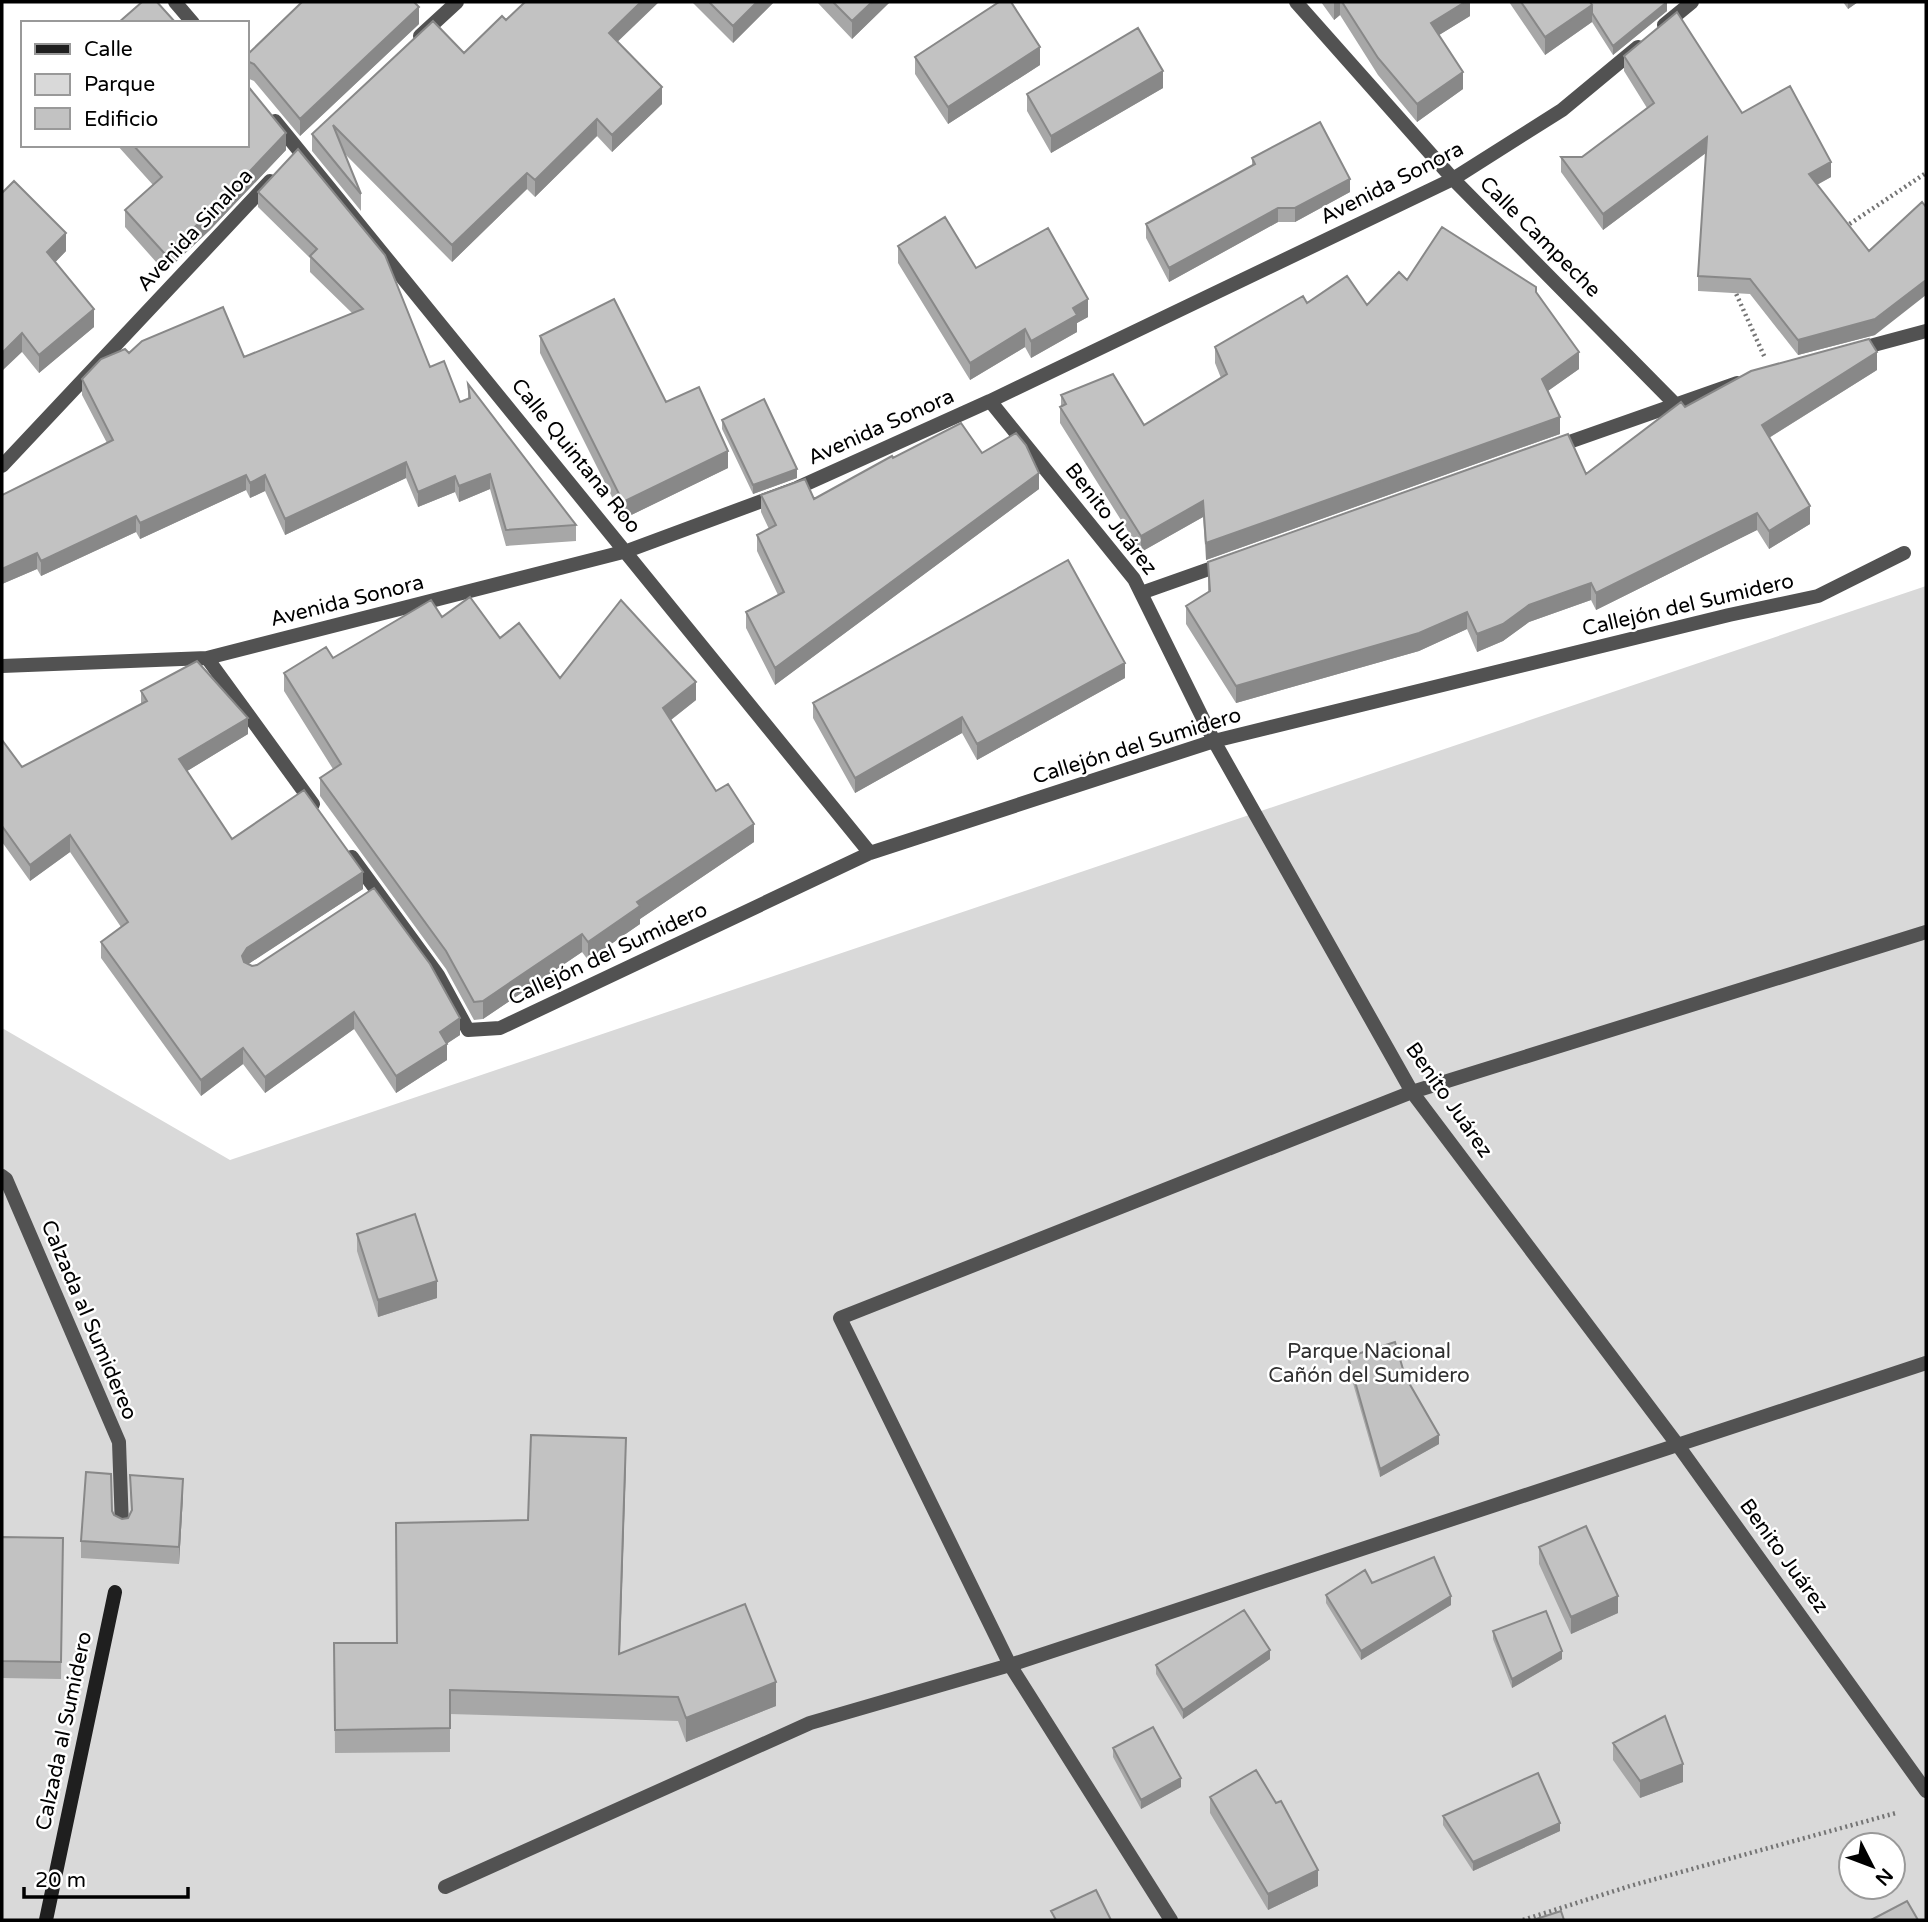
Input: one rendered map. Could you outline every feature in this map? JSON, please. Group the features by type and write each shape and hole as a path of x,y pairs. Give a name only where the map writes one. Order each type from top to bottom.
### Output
{"main road":[{"name":"Calzada al Sumidero","path":"46,1920 115,1592"}],"street":[{"path":"175,2 191,21"},
{"path":"408,48 457,2"},
{"name":"Calle Campeche","path":"1296,2 1453,179 1674,404"},
{"name":"Avenida Sonora","path":"2,666 206,658 627,551 797,488 990,401 1453,179 1563,110 1692,2"},
{"name":"Calle Quintana Roo","path":"264,108 295,155 627,551 870,853"},
{"name":"Avenida Sinaloa","path":"2,466 295,155"},
{"path":"1835,355 1926,331"},
{"path":"1544,451 1770,372"},
{"name":"Benito Juárez","path":"990,401 1134,579 1214,741 1412,1092 1677,1444 1926,1791"},
{"name":"Callejón del Sumidero","path":"344,847 371,895 438,975 468,1030 500,1028 870,853 1214,741 1818,596 1904,553"},
{"path":"1141,593 1245,556"},
{"path":"206,658 320,814"},
{"path":"1171,1920 1010,1665 840,1318 1412,1092 1926,932"},
{"name":"Calzada al Sumidereo","path":"2,1176 6,1179 119,1441 122,1527"},
{"path":"444,1887 810,1723 1010,1665 1926,1363"}],"path":[{"path":"1841,229 1926,173"},
{"path":"1740,282 1733,287 1770,372"},
{"path":"1523,1920 1630,1886 1899,1812"}],"green space":[{"name":"Parque Nacional Cañón del Sumidero","path":"1926,586 1926,1920 2,1920 2,1028 230,1160"}],"building":[{"path":"142,2 157,2 174,21 120,21"},
{"path":"302,2 414,2 419,7 300,119 254,64 248,61 248,54"},
{"path":"525,2 641,2 609,33 662,87 612,135 597,119 535,180 527,173 452,245 333,125 361,194 312,134 433,21 464,53 502,16 506,20"},
{"path":"709,2 757,2 733,26"},
{"path":"833,2 872,2 852,21"},
{"path":"999,2 1011,2 1040,47 948,107 915,57"},
{"path":"1342,2 1465,2 1431,23 1463,72 1417,104 1378,58"},
{"path":"1521,2 1590,2 1592,5 1545,37"},
{"path":"1590,2 1667,2 1613,46 1592,13"},
{"path":"1677,12 1742,113 1790,86 1831,162 1809,174 1869,251 1922,202 1926,207 1926,280 1875,319 1798,340 1750,279 1698,276 1707,137 1603,214 1561,157 1582,157 1654,103 1624,56"},
{"path":"1138,28 1163,71 1051,136 1027,94"},
{"path":"248,86 286,133 210,213 165,254 125,210 162,177 135,147 248,147"},
{"path":"1320,122 1350,179 1295,208 1278,208 1169,268 1146,224 1255,164 1252,158"},
{"path":"298,149 385,255 430,367 444,361 460,402 470,398 468,384 576,525 506,530 490,474 459,486 455,476 418,492 406,462 285,519 265,475 250,483 246,475 140,523 136,516 41,561 37,553 2,569 2,495 113,440 82,379 101,359 125,349 129,353 142,341 223,307 244,357 363,309 310,256 317,249 258,192"},
{"path":"14,181 66,233 47,252 94,309 39,355 22,333 2,353 2,193"},
{"path":"945,217 976,268 1048,228 1088,299 1073,308 1077,315 1031,341 1025,329 970,363 898,246"},
{"path":"1442,227 1536,287 1536,292 1579,352 1542,379 1560,417 1206,543 1203,501 1141,536 1060,407 1066,404 1061,395 1113,374 1144,425 1227,374 1215,347 1303,296 1307,303 1347,276 1367,305 1399,272 1407,280"},
{"path":"614,299 666,402 699,387 728,451 623,502 540,336"},
{"path":"1869,339 1877,352 1762,425 1810,506 1769,531 1757,513 1596,593 1591,583 1529,605 1503,624 1477,634 1467,612 1419,633 1236,686 1186,606 1210,591 1208,562 1568,434 1586,474 1681,402 1685,407 1751,371"},
{"path":"764,399 797,469 753,485 722,420"},
{"path":"961,423 982,453 1016,433 1026,445 1039,473 775,668 746,612 784,592 757,535 776,525 761,495 805,479 814,499 892,456 893,458"},
{"path":"1068,560 1125,663 977,744 962,717 855,778 813,703"},
{"path":"470,597 500,638 519,623 560,678 621,600 696,682 663,708 716,791 728,784 754,824 637,902 640,906 588,942 582,934 483,1001 474,1002 446,951 320,778 341,764 284,673 326,647 333,658 431,600 442,617"},
{"path":"197,661 248,718 179,759 232,839 304,790 363,872 247,948 242,956 244,962 257,965 374,888 430,964 460,1018 440,1032 447,1044 396,1076 354,1012 265,1077 243,1048 201,1080 101,942 128,922 70,835 30,865 2,826 2,740 22,767 147,701 141,691"},
{"path":"415,1214 437,1281 378,1300 357,1234"},
{"path":"1395,1342 1405,1376 1439,1435 1380,1469 1348,1357"},
{"path":"531,1435 626,1438 619,1654 745,1604 776,1682 686,1718 678,1697 450,1690 450,1728 335,1730 334,1643 397,1643 396,1523 528,1520"},
{"path":"86,1472 111,1474 112,1511 122,1519 128,1518 132,1510 130,1475 183,1479 179,1547 81,1541"},
{"path":"1586,1526 1618,1596 1571,1617 1539,1547"},
{"path":"2,1537 63,1538 61,1662 2,1661"},
{"path":"1434,1557 1451,1596 1361,1651 1326,1595 1365,1570 1372,1583"},
{"path":"1244,1610 1270,1650 1183,1710 1156,1665"},
{"path":"1546,1611 1562,1651 1512,1679 1493,1631"},
{"path":"1665,1716 1683,1764 1640,1781 1613,1743"},
{"path":"1153,1727 1181,1778 1141,1800 1113,1748"},
{"path":"1256,1770 1276,1803 1281,1801 1318,1870 1268,1894 1210,1797"},
{"path":"1538,1773 1560,1823 1473,1862 1443,1816"},
{"path":"1096,1890 1111,1920 1056,1920 1051,1911"},
{"path":"1907,1901 1918,1920 1871,1920"},
{"path":"1561,1911 1564,1920 1533,1920"}],"tunnel":[{"path":"115,1592 120,1542"}]}
